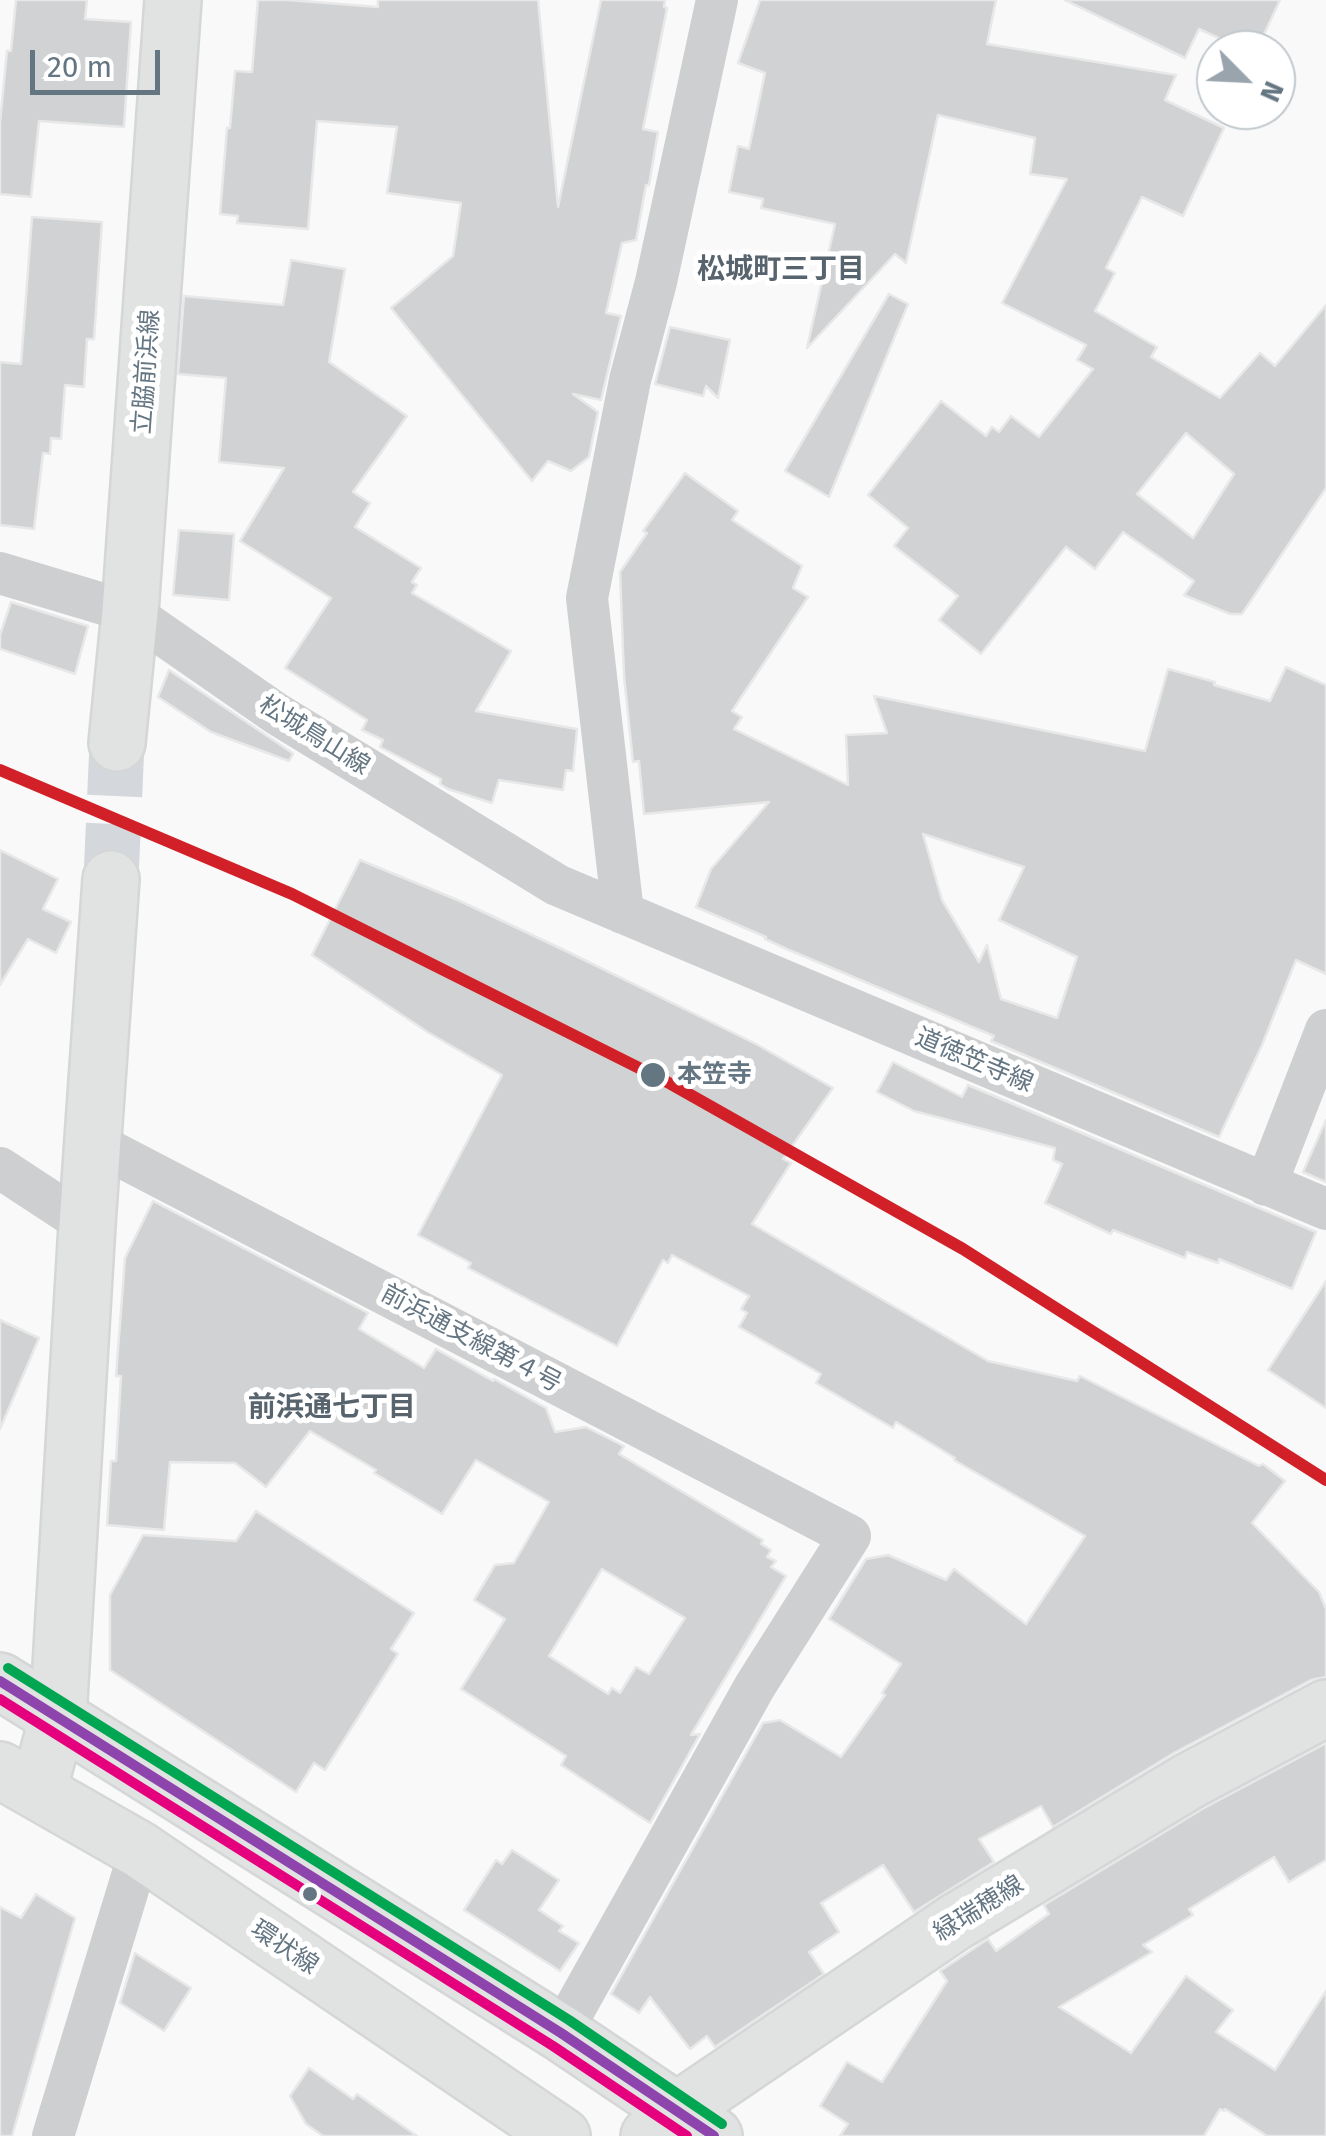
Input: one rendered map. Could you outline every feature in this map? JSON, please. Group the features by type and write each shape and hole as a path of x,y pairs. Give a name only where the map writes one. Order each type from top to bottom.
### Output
{"main road":[{"name":"立脇前浜線","path":"117,743 130,612 173,0"},
{"path":"19,1781 58,1717 112,880"},
{"path":"0,1681 561,2033 680,2128"},
{"name":"緑瑞穂線","path":"680,2128 954,1924 1189,1782 1326,1708"},
{"name":"環状線","path":"19,1781 140,1850 562,2136"}],"street":[{"path":"623,913 587,598 630,380 656,282 717,0"},
{"name":"松城鳥山線","path":"0,573 130,612 293,724 557,885 623,913"},
{"name":"道徳笠寺線","path":"623,913 1326,1209"},
{"path":"1266,1185 1326,1030"},
{"name":"前浜通支線第４号","path":"93,1142 850,1536 755,1686 561,2033"},
{"path":"0,1168 88,1225"},
{"path":"52,2136 140,1850"}],"building":[{"path":"16,0 87,0 85,19 131,22 124,127 39,121 31,197 0,194 0,123"},
{"path":"258,0 378,7 378,0 538,0 558,207 601,0 665,0 667,8 643,129 658,132 649,185 636,240 622,243 606,313 621,316 601,400 573,394 598,412 589,457 571,471 548,461 532,481 391,308 453,256 461,203 387,193 397,127 317,121 308,229 237,223 238,216 220,214 235,71 252,72"},
{"path":"760,0 996,0 987,44 1176,75 1165,100 1196,115 1196,130 1223,130 1183,216 1142,197 1106,268 1115,273 1095,311 1157,347 1151,357 1220,398 1260,353 1275,366 1326,305 1326,488 1242,614 1230,614 1184,595 1194,581 1123,532 1095,569 1066,547 981,654 939,620 958,596 894,546 908,528 868,495 941,401 986,436 992,427 999,432 1011,416 1039,437 1093,369 1077,360 1086,345 1002,303 1067,179 1030,174 1035,138 938,115 906,263 895,254 807,348 835,224 761,208 763,199 729,192 738,146 749,149 765,73 738,63","holes":["1186,433 1234,474 1193,538 1137,494"]},
{"path":"1065,0 1280,0 1266,30 1196,30 1185,58"},
{"path":"32,217 102,222 94,339 87,339 84,387 65,385 61,439 51,438 50,454 43,453 34,529 0,525 0,362 21,364"},
{"path":"291,260 345,269 329,362 407,416 353,492 370,503 355,527 421,568 412,582 417,585 412,593 511,651 476,711 577,729 573,771 566,770 563,790 499,780 492,803 448,789 440,784 441,779 380,747 383,740 362,730 367,720 285,668 331,598 240,541 284,468 219,462 226,378 178,374 184,296 283,305"},
{"path":"889,294 908,304 829,497 785,471"},
{"path":"670,327 730,340 718,398 706,386 703,396 655,384"},
{"path":"685,473 738,511 732,520 802,566 793,588 808,597 732,711 742,717 734,729 848,785 846,735 887,733 874,696 1145,751 1168,669 1270,701 1286,667 1326,685 1326,974 1296,960 1219,1137 991,1041 994,1036 696,907 711,869 769,802 644,814 639,761 633,762 624,676 620,572 647,533 643,531","holes":["923,834 1024,867 999,920 1077,957 1057,1018 1001,999 987,945 979,962 942,900"]},
{"path":"179,530 234,534 229,600 173,595"},
{"path":"11,602 88,626 75,674 0,649 0,635"},
{"path":"169,670 291,752 289,761 211,732 158,697"},
{"path":"0,850 58,879 43,909 71,922 56,953 28,939 0,985"},
{"path":"360,860 566,951 756,1044 833,1088 783,1159 791,1163 752,1224 988,1361 1077,1381 1080,1376 1259,1466 1263,1464 1285,1481 1252,1523 1319,1592 1326,1609 1326,1677 1311,1680 1174,1753 1053,1827 1041,1806 979,1839 994,1862 914,1912 883,1865 821,1903 839,1932 809,1952 824,1974 715,2047 707,2036 690,2049 650,1997 639,2013 611,1994 763,1723 780,1720 841,1757 885,1695 882,1693 901,1664 829,1619 866,1559 888,1555 946,1580 954,1569 1026,1624 1085,1536 896,1422 893,1428 816,1383 821,1374 739,1327 747,1313 741,1309 749,1296 672,1255 668,1263 663,1260 617,1346 468,1268 471,1263 418,1235 502,1075 429,1033 312,955"},
{"path":"893,1062 962,1097 968,1085 1316,1232 1292,1289 1219,1259 1218,1263 1187,1252 1185,1258 1113,1230 1111,1234 1045,1203 1062,1164 1053,1160 1055,1148 914,1111 877,1092"},
{"path":"1326,1120 1326,1182 1303,1172"},
{"path":"153,1201 368,1313 359,1329 424,1368 436,1349 546,1408 555,1432 586,1427 624,1446 619,1454 763,1540 761,1544 771,1550 767,1557 776,1561 771,1567 786,1576 691,1735 700,1734 650,1823 561,1765 566,1756 461,1689 505,1619 474,1600 495,1565 514,1563 549,1502 476,1460 442,1514 310,1431 266,1487 235,1463 170,1462 164,1530 107,1525 111,1461 116,1461 121,1376 116,1376 125,1258","holes":["602,1569 685,1618 649,1674 636,1667 620,1693 612,1688 608,1694 549,1656"]},
{"path":"1326,1281 1326,1408 1268,1370"},
{"path":"0,1320 39,1338 0,1429"},
{"path":"256,1511 414,1613 391,1649 398,1654 325,1770 314,1763 296,1792 110,1670 110,1595 143,1535 236,1541"},
{"path":"1326,1743 1326,1860 1289,1882 1274,1857 1189,1909 1193,1915 1143,1945 1152,1952 1059,2007 1131,2053 1186,1976 1233,2010 1216,2032 1275,2070 1326,1991 1326,2136 1267,2136 1220,2109 1204,2136 840,2136 848,2124 820,2106 847,2062 882,2082 947,1981 940,1971 988,1939 996,1951 1049,1914 1044,1905 1204,1808"},
{"path":"512,1850 559,1880 539,1910 563,1926 559,1931 579,1943 560,1971 464,1910 496,1860 502,1864"},
{"path":"36,1894 75,1918 12,2136 0,2136 0,1907 21,1918"},
{"path":"135,1953 191,1988 164,2031 120,2003"},
{"path":"309,2068 353,2099 357,2094 417,2136 323,2136 306,2124 290,2096"}],"tunnel":[{"path":"111,879 117,743"}],"transit line":[{"path":"0,770 292,894 671,1084 963,1249 1326,1480"},
{"path":"8,1668 569,2020 722,2124"},
{"path":"0,1681 561,2033 714,2136"},
{"path":"0,1699 553,2046 687,2136"}],"place":[{"name":"本笠寺","path":"653,1075"}],"district":[{"name":"松城町三丁目","path":"781,270"},
{"name":"前浜通七丁目","path":"332,1408"}]}
